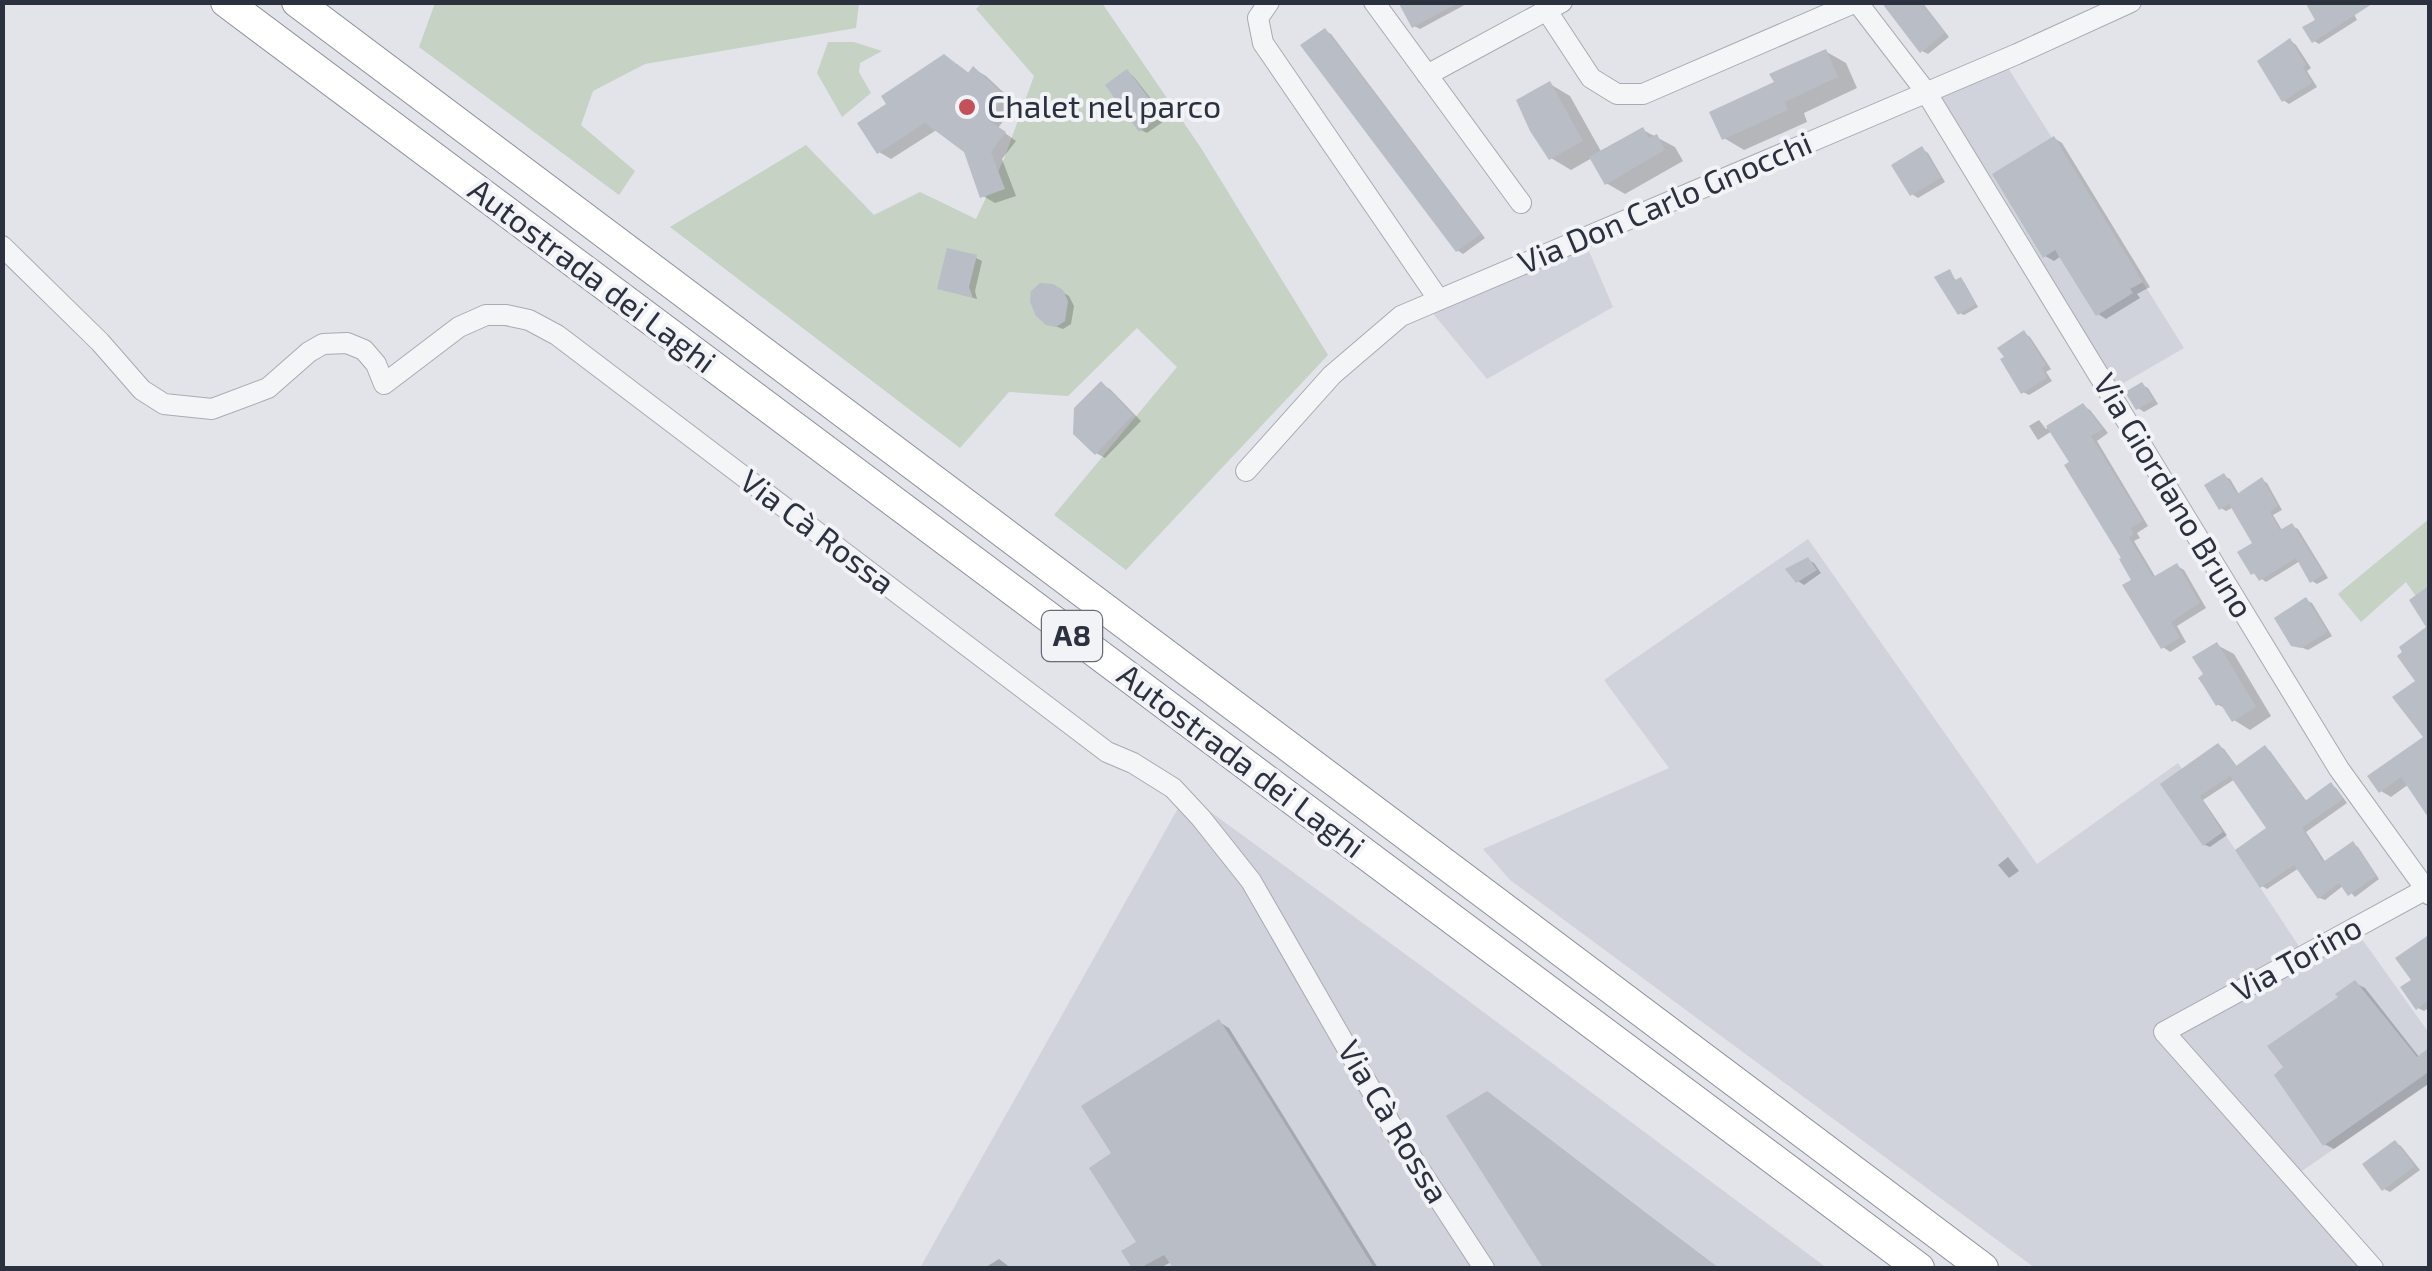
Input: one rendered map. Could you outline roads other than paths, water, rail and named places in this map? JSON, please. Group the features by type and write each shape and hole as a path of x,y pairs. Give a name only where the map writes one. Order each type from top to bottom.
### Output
{"highway":[{"name":"Autostrada dei Laghi","path":"226,2 1919,1268"},
{"name":"Autostrada dei Laghi","path":"297,2 1983,1268"}],"street":[{"path":"1270,2 1258,18 1263,43 1438,300"},
{"path":"1374,2 1521,202"},
{"path":"1427,76 1554,7 1591,78 1618,94 1643,94 1857,2"},
{"name":"Via Giordano Bruno","path":"1857,2 1926,92 2339,769 2428,890"},
{"name":"Via Don Carlo Gnocchi","path":"1246,471 1332,375 1401,316 2016,54 2118,5"},
{"name":"Via Cà Rossa","path":"2,246 60,300 142,390 164,404 212,409 268,388 323,344 347,343 364,350 376,364 384,384 459,327 486,315 528,320 557,335 1107,752 1173,788 1251,881 1398,1135 1484,1268"},
{"name":"Via Torino","path":"2373,1268 2164,1032 2428,890"}],"place":[{"name":"Chalet nel parco","path":"967,107"}]}
